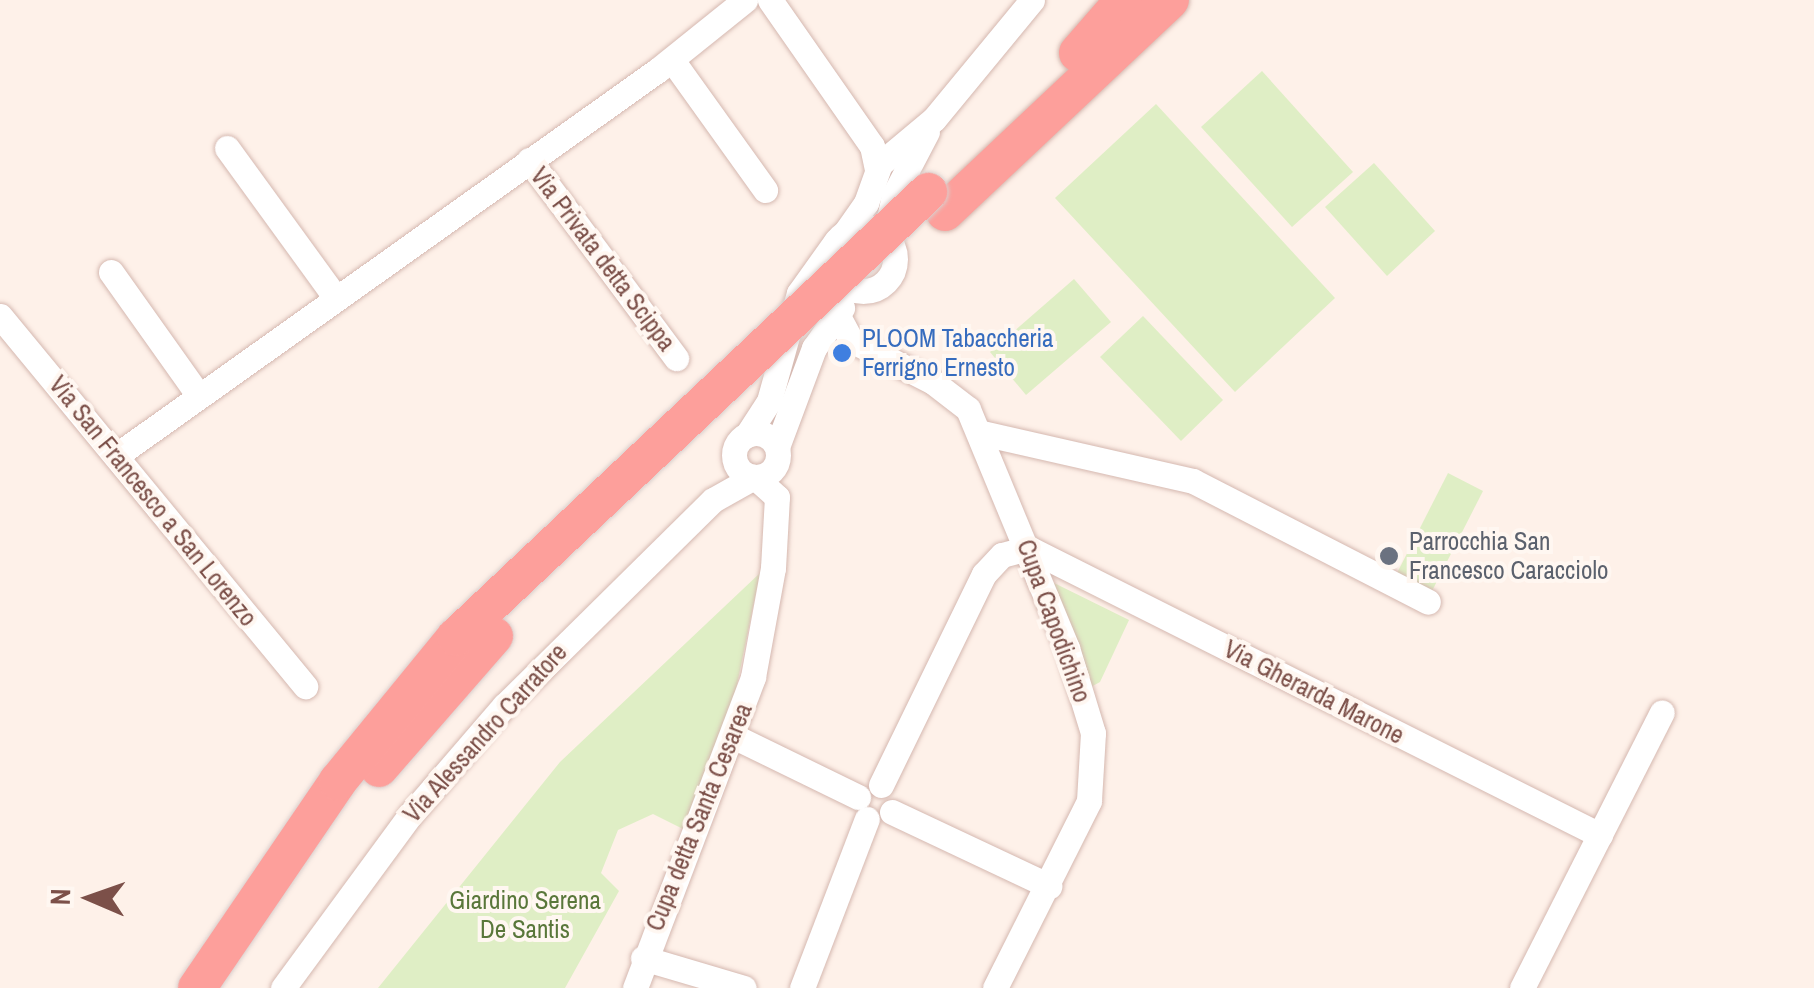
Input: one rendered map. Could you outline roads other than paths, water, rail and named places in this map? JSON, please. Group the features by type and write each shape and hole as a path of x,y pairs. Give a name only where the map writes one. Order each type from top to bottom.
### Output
{"highway":[{"path":"1086,62 1124,0"},
{"path":"1086,62 1134,0"},
{"path":"1086,62 1170,0"},
{"path":"197,988 338,781 456,638 588,506 902,175 1188,0"},
{"path":"227,988 357,796 476,655 605,526 902,175"}],"street":[{"name":"Via Privata detta Scippa","path":"117,454 672,60 746,0"},
{"path":"770,0 902,175"},
{"path":"902,175 866,203 798,293 770,400 747,434 748,471 774,468 777,447 814,348 837,314 884,284 894,267 886,236 902,175 934,119 1032,0"},
{"path":"672,60 765,190"},
{"path":"227,148 336,298"},
{"name":"Via Privata detta Scippa","path":"528,160 676,358"},
{"path":"841,236 866,227 886,236"},
{"path":"841,236 833,271 846,287 866,292"},
{"path":"111,272 199,396"},
{"name":"Cupa Capodichino","path":"837,314 851,340 932,382 968,409 982,433 1082,692 1094,754 1088,802 996,988"},
{"name":"Via San Francesco a San Lorenzo","path":"0,316 305,686"},
{"path":"982,433 1192,481 1428,602"},
{"path":"747,434 768,436 777,447"},
{"name":"Via Alessandro Carratore","path":"283,988 456,759 560,647 748,471"},
{"name":"Cupa detta Santa Cesarea","path":"635,988 643,958 734,738 773,568 777,496 748,471"},
{"path":"802,988 874,803 984,574 1002,555 1028,548"},
{"name":"Via Gherarda Marone","path":"1028,548 1600,835"},
{"path":"1522,988 1662,712"},
{"path":"734,738 1049,886"},
{"path":"643,958 744,988"}],"place":[{"name":"PLOOM Tabaccheria Ferrigno Ernesto","path":"842,353"},
{"name":"Parrocchia San Francesco Caracciolo","path":"1389,556"}],"park label":[{"name":"Giardino Serena De Santis","path":"525,916"}]}
